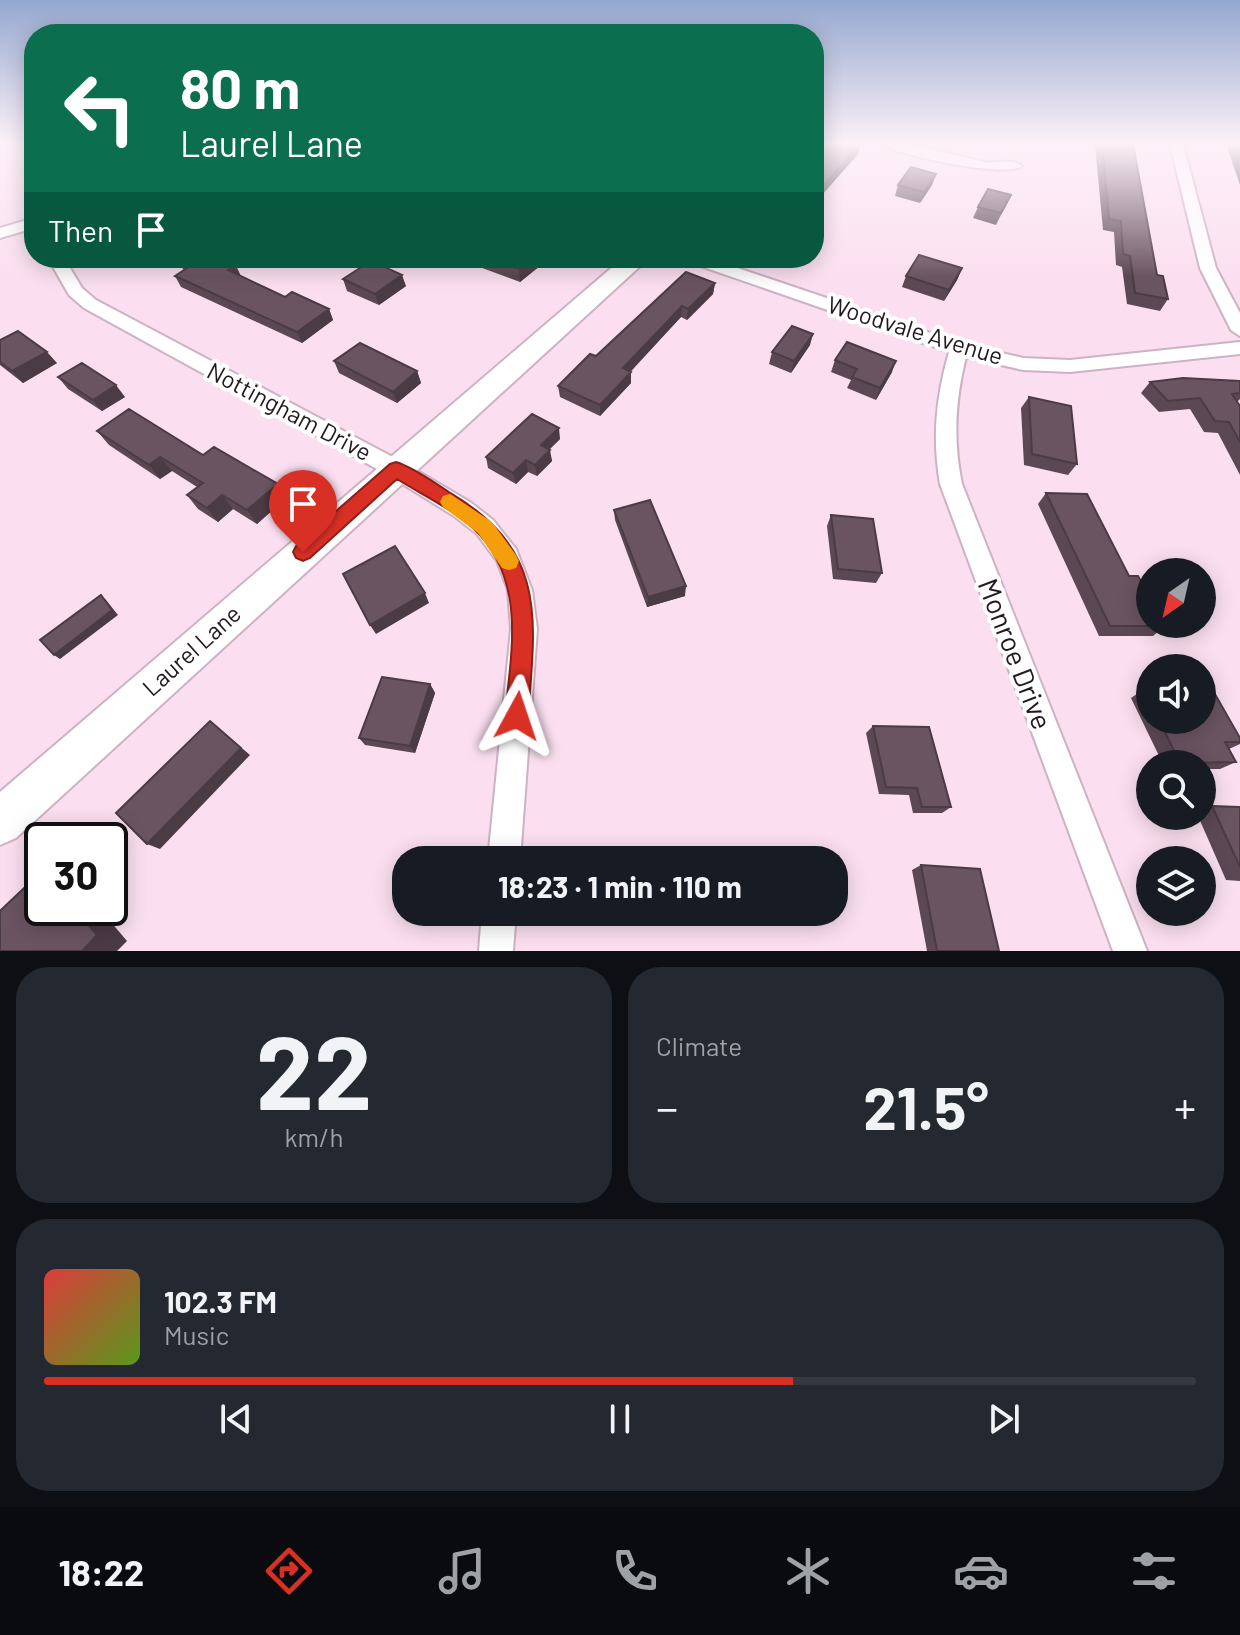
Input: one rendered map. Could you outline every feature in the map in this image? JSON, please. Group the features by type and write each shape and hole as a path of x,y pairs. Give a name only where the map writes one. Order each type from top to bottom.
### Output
{"street":[{"path":"1187,188 1208,268 1240,330"},
{"path":"0,233 24,226"},
{"name":"Nottingham Drive","path":"62,268 75,291 100,310 396,469 462,509 485,527 507,556 520,590 524,629 505,846"},
{"name":"Laurel Lane","path":"0,822 626,268"},
{"name":"Woodvale Avenue","path":"721,268 959,349 1023,364 1070,366 1240,348"},
{"name":"Monroe Drive","path":"959,349 944,408 946,463 951,484 1130,951"},
{"path":"496,951 498,926"}],"building":[{"path":"1106,188 1141,188 1157,275 1163,276 1168,299 1135,293 1130,256 1123,254 1121,221 1109,219"},
{"path":"988,189 1011,195 1001,213 978,207"},
{"path":"919,255 962,268 949,290 906,276"},
{"path":"187,268 232,268 228,270 285,297 292,292 329,309 297,332 175,276"},
{"path":"360,268 386,268 402,275 375,294 343,279"},
{"path":"686,272 715,283 688,309 682,306 623,368 631,372 600,405 558,386 590,354 596,356"},
{"path":"792,326 813,334 794,361 772,352"},
{"path":"18,331 47,352 12,371 0,362 0,340"},
{"path":"847,342 896,361 880,388 852,377 857,369 835,360"},
{"path":"360,343 417,371 393,392 334,361"},
{"path":"82,363 116,385 93,400 58,377"},
{"path":"1183,378 1240,381 1240,393 1232,394 1240,406 1240,442 1229,422 1215,421 1200,398 1168,401 1150,382"},
{"path":"1029,397 1071,406 1077,464 1032,454"},
{"path":"129,409 203,455 214,447 278,484 247,510 222,495 207,508 187,495 203,483 160,457 149,465 97,431"},
{"path":"532,414 559,428 541,445 550,450 535,465 526,460 513,473 486,457"},
{"path":"1046,493 1087,494 1129,576 1136,576 1136,626 1110,626"},
{"path":"650,500 686,586 648,597 614,510"},
{"path":"831,515 873,519 882,573 838,569"},
{"path":"395,546 425,593 370,625 343,574"},
{"path":"101,595 112,610 54,655 40,640"},
{"path":"382,677 430,684 410,746 359,738"},
{"path":"1216,696 1240,738 1240,742 1225,742 1236,762 1216,762 1216,750 1174,750 1166,734 1216,734"},
{"path":"210,721 241,748 147,844 116,813"},
{"path":"873,726 929,727 951,807 922,807 917,788 886,787"},
{"path":"1216,806 1240,807 1240,867 1216,815"},
{"path":"921,865 980,869 999,951 937,951"},
{"path":"24,888 24,926 89,926 97,935 82,951 0,951 0,911"}],"slow traffic":[{"path":"450,502 485,527 509,561"}],"route":[{"path":"303,552 396,469 462,509 485,527 507,556 520,590 524,629 517,716"}]}
